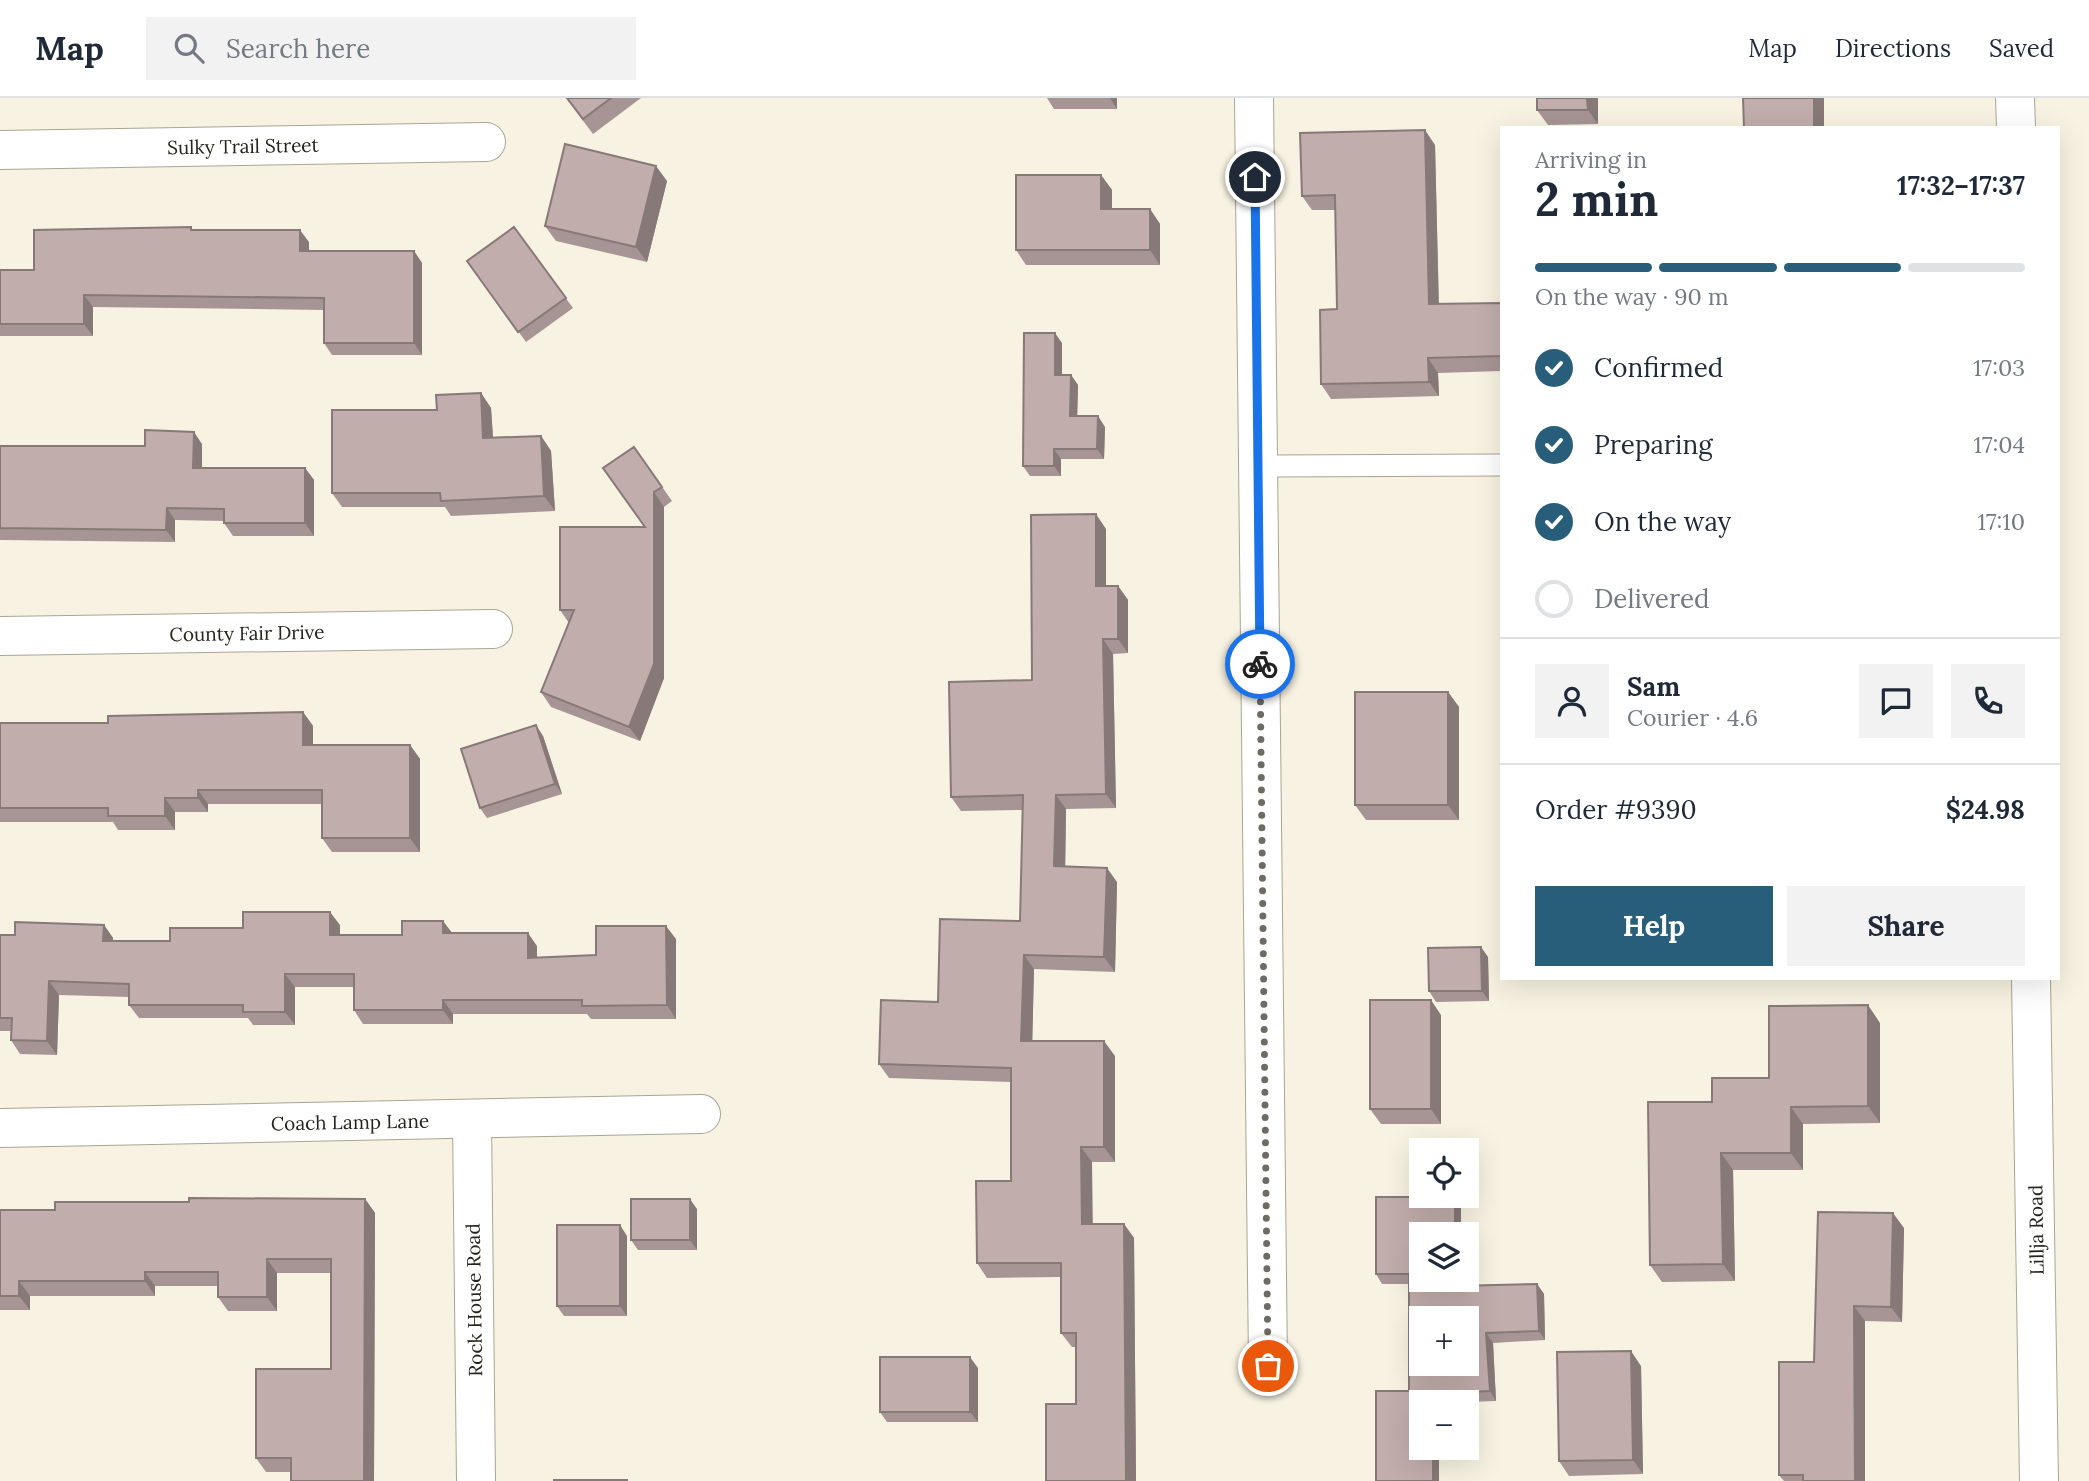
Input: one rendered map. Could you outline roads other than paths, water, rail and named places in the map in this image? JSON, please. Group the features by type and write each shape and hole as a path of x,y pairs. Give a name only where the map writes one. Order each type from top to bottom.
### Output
{"street":[{"path":"1254,98 1268,1366"},
{"path":"2015,98 2016,126"},
{"name":"Sulky Trail Street","path":"0,150 486,142"},
{"name":"County Fair Drive","path":"0,636 493,629"},
{"name":"Lillja Road","path":"2031,980 2039,1481"},
{"name":"Coach Lamp Lane","path":"0,1128 701,1114"},
{"name":"Rock House Road","path":"472,1119 476,1481"}],"lane":[{"path":"1258,466 1500,465"}]}
